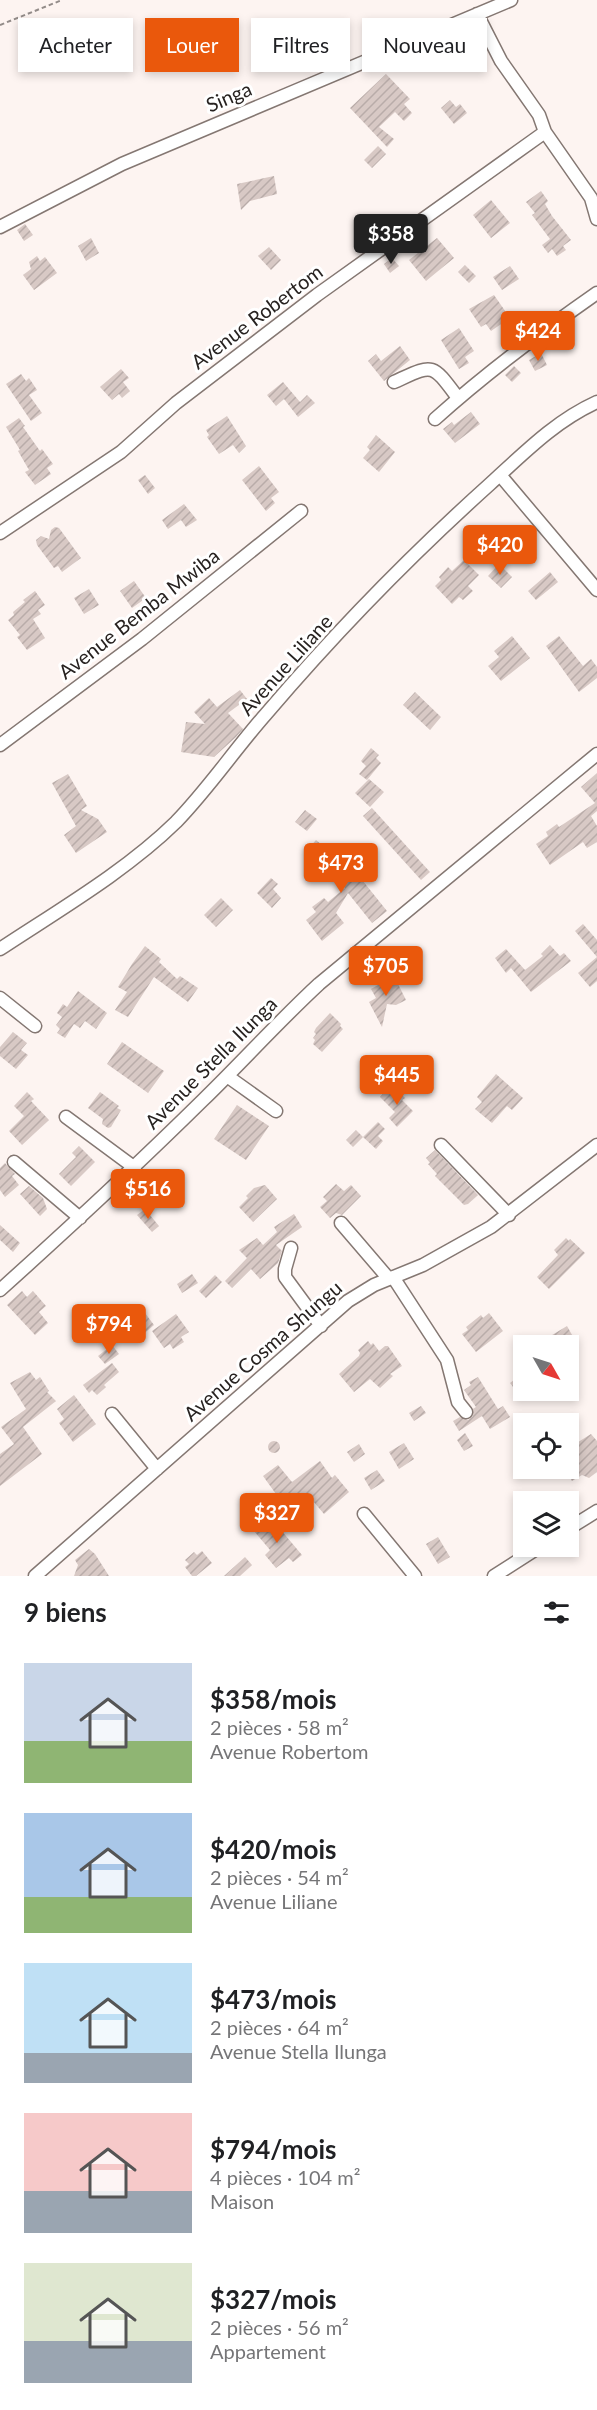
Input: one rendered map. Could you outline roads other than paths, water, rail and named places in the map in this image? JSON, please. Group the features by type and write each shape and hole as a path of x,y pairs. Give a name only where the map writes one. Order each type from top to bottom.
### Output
{"street":[{"name":"Singa","path":"0,226 122,164 511,0"},
{"path":"477,14 501,61 540,115 545,132 591,198 597,219"},
{"name":"Avenue Robertom","path":"0,533 121,452 183,397 262,337 545,132"},
{"path":"435,419 458,398 563,316 597,293"},
{"path":"394,382 431,368 439,373 458,398"},
{"name":"Avenue Liliane","path":"0,949 142,852 176,821 222,771 265,715 357,615 458,513 560,422 597,402"},
{"path":"500,475 597,590"},
{"name":"Avenue Bemba Mwiba","path":"0,745 142,639 301,511"},
{"name":"Avenue Stella Ilunga","path":"0,1290 135,1168 276,1024 319,984 597,754"},
{"path":"0,998 35,1026"},
{"path":"227,1076 276,1111"},
{"path":"66,1117 135,1168"},
{"path":"441,1144 508,1215"},
{"name":"Avenue Cosma Shungu","path":"35,1576 348,1301 391,1278 423,1265 491,1227 597,1145"},
{"path":"14,1162 80,1218"},
{"path":"341,1223 391,1278 447,1360 458,1402 466,1412"},
{"path":"291,1248 285,1276 321,1326"},
{"path":"112,1414 157,1470"},
{"path":"579,1522 597,1511"},
{"path":"364,1514 416,1576"},
{"path":"494,1576 524,1557"}]}
